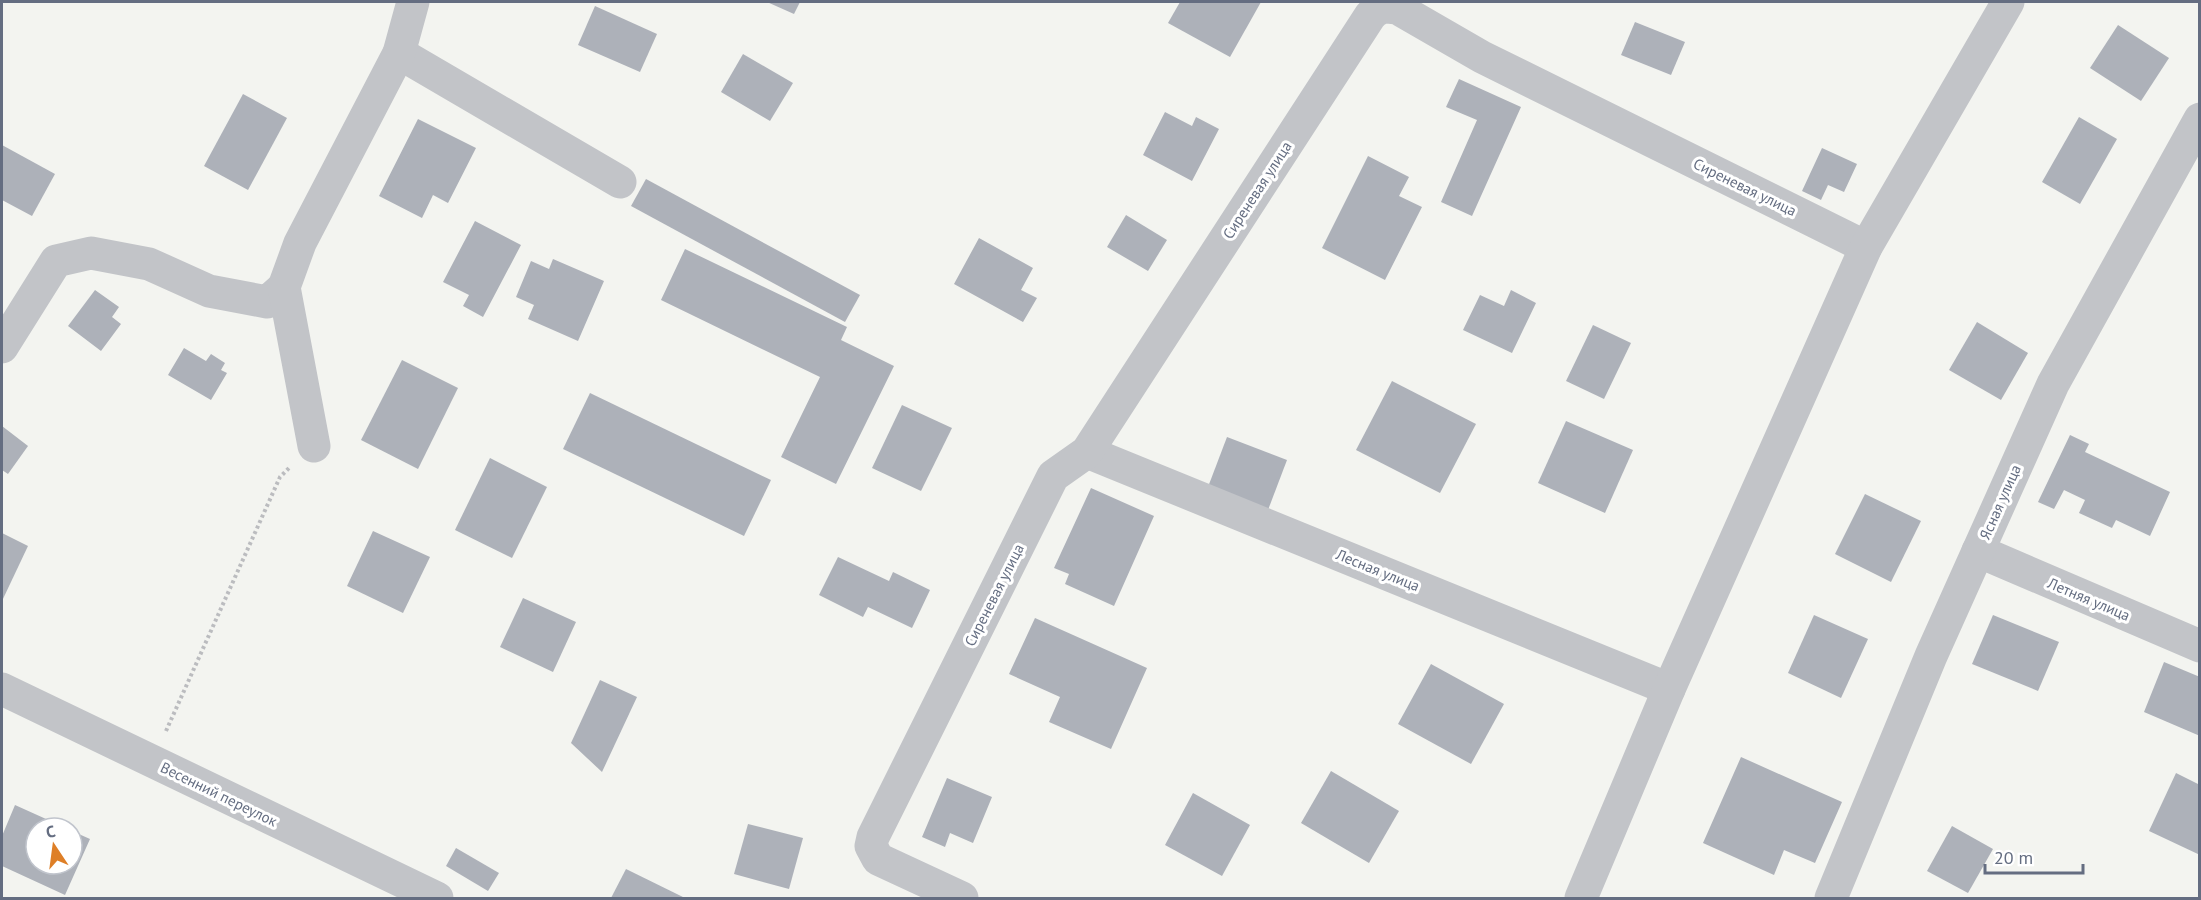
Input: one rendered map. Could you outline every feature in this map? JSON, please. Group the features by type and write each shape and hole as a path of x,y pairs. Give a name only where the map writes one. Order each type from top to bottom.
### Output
{"street":[{"path":"2,347 56,261 91,253 149,264 209,291 267,302 284,287 300,243 399,53 413,2"},
{"path":"1581,898 1669,689 1866,247 2008,2"},
{"name":"Сиреневая улица","path":"962,898 878,859 871,846 1053,476 1087,452 1370,16 1377,9 1387,6 1397,8 1482,57 1866,247"},
{"path":"399,53 620,182"},
{"name":"Ясная улица","path":"1831,898 1930,656 2054,384 2199,119"},
{"path":"284,287 314,446"},
{"name":"Лесная улица","path":"1087,452 1669,689"},
{"name":"Летняя улица","path":"1978,551 2199,646"},
{"name":"Весенний переулок","path":"2,689 436,898"}],"path":[{"path":"152,761 280,477 314,446"}],"building":[{"path":"767,2 800,2 794,14"},
{"path":"1180,2 1261,2 1230,57 1168,23"},
{"path":"595,6 657,34 640,72 578,45"},
{"path":"1635,22 1685,42 1671,75 1621,55"},
{"path":"2118,25 2169,58 2141,101 2090,68"},
{"path":"743,54 793,83 770,121 721,92"},
{"path":"1459,79 1521,107 1472,216 1441,202 1477,120 1446,107"},
{"path":"243,94 287,118 248,190 204,166"},
{"path":"1165,112 1192,126 1196,117 1219,129 1192,181 1143,155"},
{"path":"2079,117 2117,139 2080,204 2042,182"},
{"path":"418,119 476,148 448,203 433,195 422,218 379,196"},
{"path":"2,145 55,174 32,216 2,200"},
{"path":"1822,148 1857,164 1844,192 1828,185 1821,200 1802,191"},
{"path":"1368,156 1409,177 1399,196 1422,207 1385,280 1322,248"},
{"path":"646,179 860,295 845,322 631,206"},
{"path":"1126,215 1167,240 1148,271 1107,247"},
{"path":"475,221 521,245 483,317 463,306 469,295 443,282"},
{"path":"979,238 1033,268 1021,290 1037,298 1023,322 954,284"},
{"path":"685,249 847,327 841,340 894,366 836,484 781,457 820,377 661,300"},
{"path":"553,259 604,281 578,341 528,319 534,305 516,297 531,261 549,269"},
{"path":"95,290 119,307 112,317 121,324 101,351 68,326"},
{"path":"1511,290 1536,303 1512,353 1463,330 1480,295 1504,306"},
{"path":"1977,322 2028,353 2001,400 1949,370"},
{"path":"1593,325 1631,343 1604,399 1566,381"},
{"path":"184,348 206,361 211,354 225,363 221,370 227,373 211,400 168,375"},
{"path":"402,360 458,388 418,469 361,440"},
{"path":"1392,381 1476,424 1440,493 1356,450"},
{"path":"590,393 771,480 744,536 563,449"},
{"path":"902,405 952,428 921,491 872,468"},
{"path":"1566,421 1633,450 1605,513 1538,483"},
{"path":"2,426 28,446 8,474 2,470"},
{"path":"2070,435 2089,444 2085,452 2170,492 2150,536 2116,520 2112,528 2079,513 2085,500 2064,490 2054,509 2038,502"},
{"path":"1227,437 1287,460 1268,510 1208,487"},
{"path":"490,458 547,487 512,558 455,530"},
{"path":"1091,488 1154,516 1114,606 1065,584 1069,574 1054,568"},
{"path":"1865,494 1921,521 1891,582 1835,554"},
{"path":"373,531 430,557 403,613 347,586"},
{"path":"2,533 28,546 2,601"},
{"path":"838,557 889,581 893,572 930,590 912,628 868,607 863,617 819,595"},
{"path":"523,598 576,622 553,672 500,647"},
{"path":"1814,615 1868,639 1841,698 1788,673"},
{"path":"1993,615 2059,642 2038,691 1972,664"},
{"path":"1035,618 1147,668 1111,749 1049,722 1060,697 1009,674"},
{"path":"2164,662 2200,677 2200,736 2144,712"},
{"path":"1431,664 1504,704 1471,764 1398,724"},
{"path":"600,680 637,697 602,772 571,743"},
{"path":"1741,757 1842,802 1815,863 1784,850 1774,875 1703,843"},
{"path":"1331,771 1399,811 1369,863 1301,823"},
{"path":"2176,773 2200,785 2200,855 2149,831"},
{"path":"947,778 992,797 973,843 950,833 945,847 922,837"},
{"path":"1193,793 1250,825 1222,876 1165,845"},
{"path":"15,805 39,816 24,816 24,876 73,876 65,895 2,866 2,836"},
{"path":"748,824 803,838 789,889 734,874"},
{"path":"1952,826 1993,849 1968,893 1927,871"},
{"path":"84,836 90,839 84,852"},
{"path":"456,848 499,873 488,891 446,866"},
{"path":"626,869 685,898 611,898"}]}
